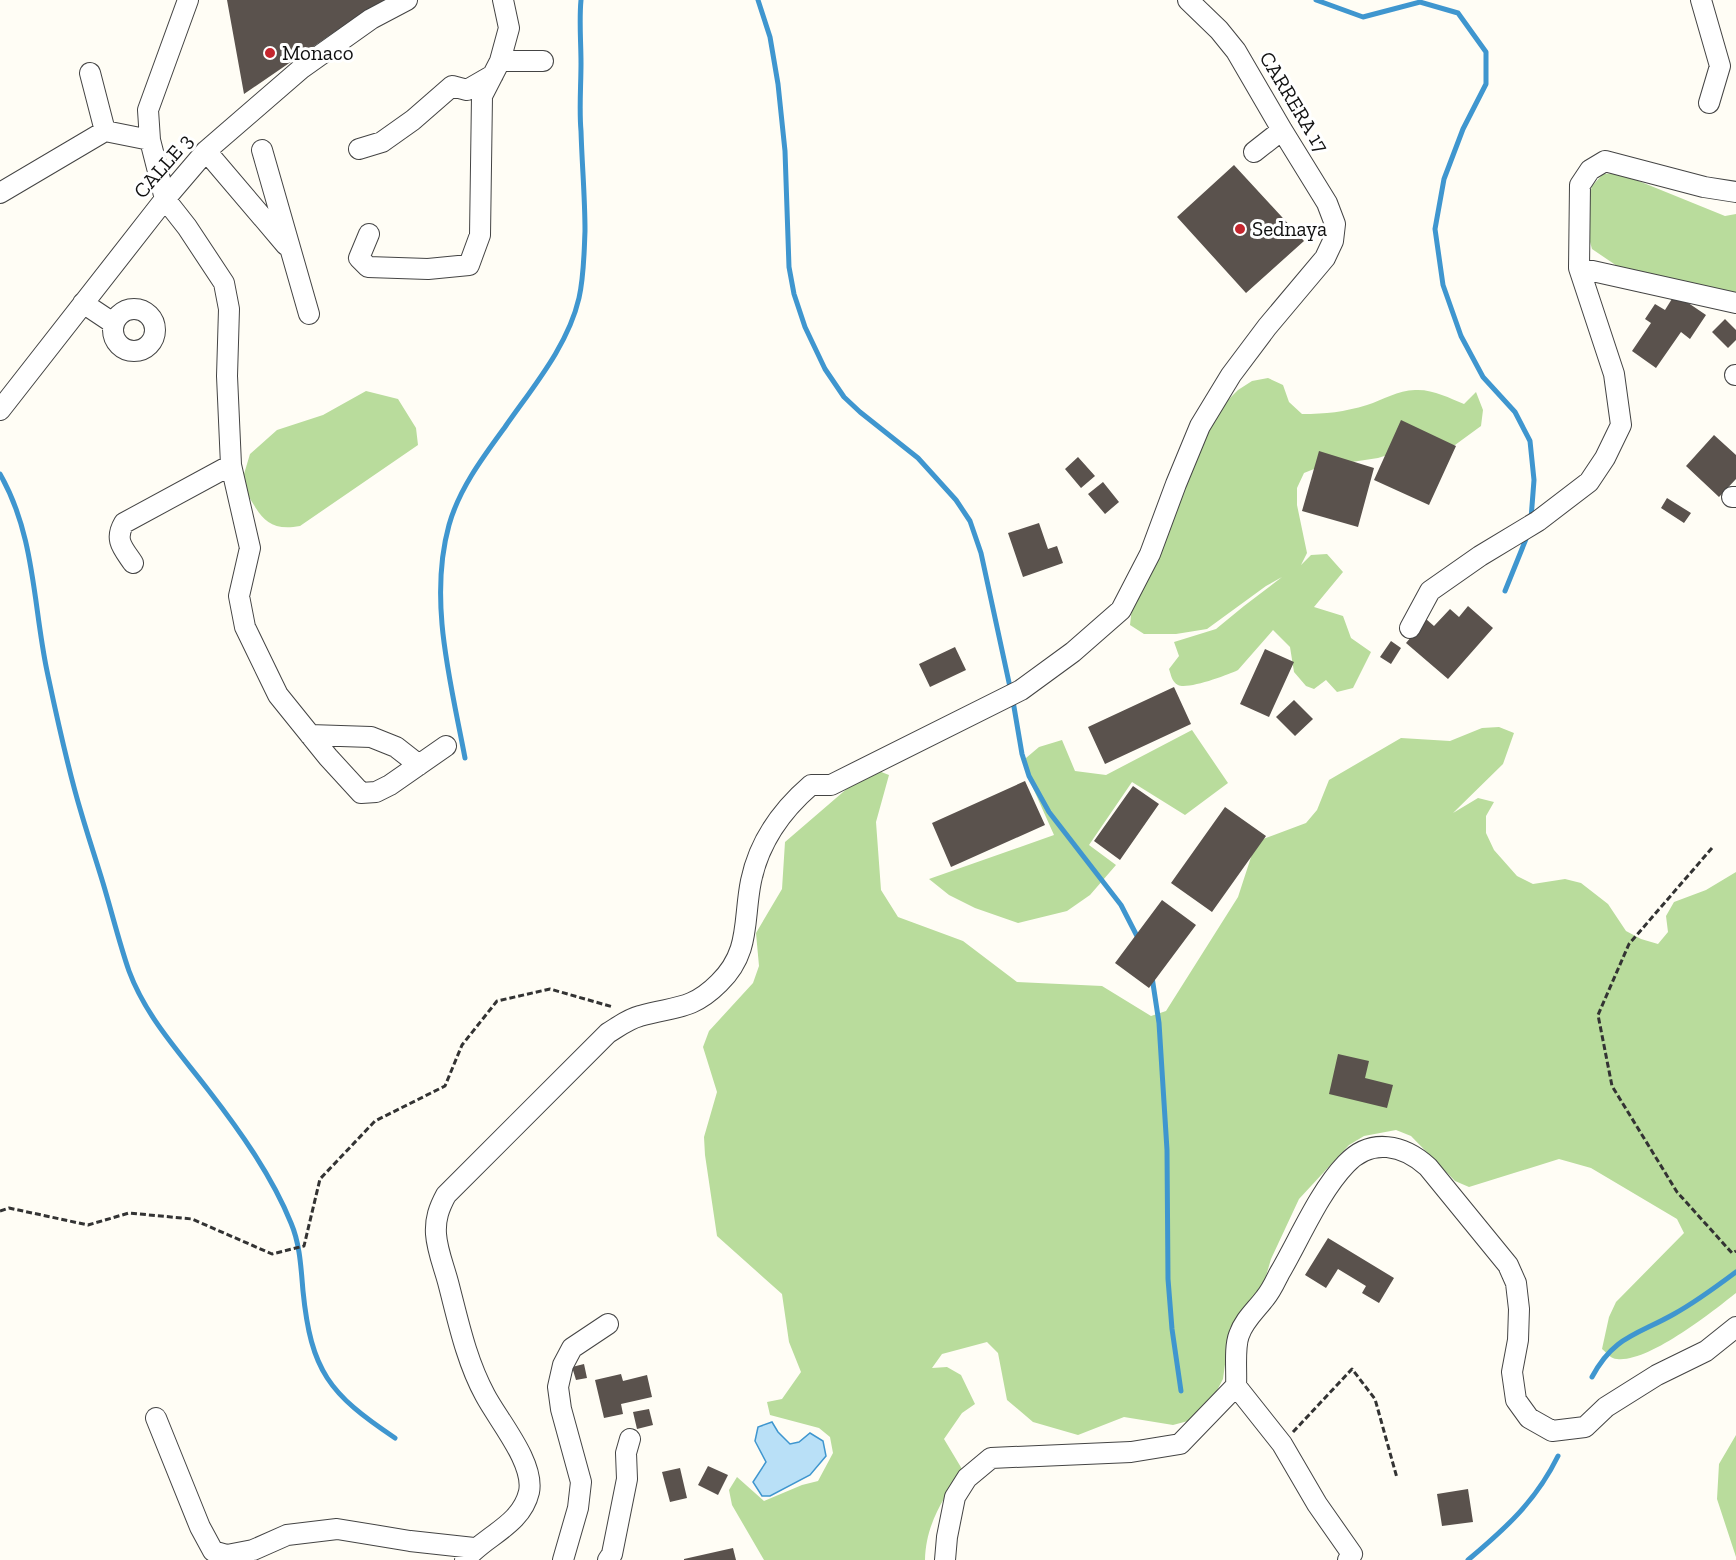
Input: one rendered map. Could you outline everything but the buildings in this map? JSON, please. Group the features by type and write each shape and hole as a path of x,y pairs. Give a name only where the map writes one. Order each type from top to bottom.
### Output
{"street":[{"path":"188,0 148,110 150,140 165,200 187,227 224,283 229,309 228,376 231,465 250,548 239,596 245,627 278,695 361,793 376,792 390,785 446,746"},
{"name":"CALLE 3","path":"0,410 206,151 302,68 371,19 407,0"},
{"path":"369,234 359,258 368,267 428,269 469,265 480,235 482,96 497,68 509,28 503,0"},
{"name":"CARRERA 17","path":"641,1015 690,1005 702,999 729,972 743,948 751,879 766,838 793,801 805,790 812,785 831,785 1021,690 1073,652 1121,610 1150,554 1200,426 1231,375 1267,327 1325,258 1333,241 1335,224 1328,203 1236,51 1219,30 1188,0"},
{"path":"1701,0 1720,66 1709,103"},
{"path":"359,149 382,142 413,120 452,86 467,90 497,68 543,61"},
{"path":"90,73 105,131"},
{"path":"1254,152 1282,130"},
{"path":"0,193 105,131 150,140"},
{"path":"262,150 309,314"},
{"path":"206,151 291,250"},
{"path":"1410,628 1430,591 1480,556 1538,521 1588,482 1605,458 1621,425 1614,374 1579,268 1580,185 1590,170 1605,161 1704,187 1736,192"},
{"path":"1579,268 1736,303"},
{"path":"83,303 113,323"},
{"path":"133,563 120,543 118,532 124,523 231,465"},
{"path":"310,735 371,737 396,747 419,765"},
{"path":"156,1418 200,1527 213,1551 226,1555 253,1550 287,1535 337,1529 469,1554 508,1525 523,1505 530,1482 526,1465 484,1393 468,1356 436,1236 438,1210 451,1189 608,1033 641,1015"},
{"path":"1348,1560 1352,1554 1317,1504 1282,1444 1236,1386 1238,1336 1247,1319 1267,1296 1321,1199 1346,1163 1359,1154 1374,1148 1391,1147 1415,1156 1428,1167 1508,1265 1516,1283 1519,1309 1518,1340 1512,1372 1516,1400 1528,1418 1552,1431 1585,1427 1606,1407 1657,1375 1706,1351 1736,1327"},
{"path":"563,1560 578,1508 581,1482 561,1409 558,1387 563,1365 572,1347 608,1324"},
{"path":"945,1560 955,1497 967,1479 991,1458 1131,1452 1180,1444 1236,1386"},
{"path":"608,1560 612,1554 627,1479 626,1453 630,1439"}],"path":[{"path":"1712,848 1629,944 1598,1015 1612,1086 1677,1192 1732,1253 1736,1251"},
{"path":"0,1211 9,1208 88,1225 129,1213 192,1219 272,1254 304,1246 320,1179 375,1121 445,1086 462,1045 497,1001 550,989 641,1015"},
{"path":"1282,1444 1352,1369 1376,1399 1397,1478"}],"green space":[{"path":"1619,173 1725,216 1736,214 1736,297 1648,287 1592,249 1583,217 1592,186 1603,174"},
{"path":"1268,378 1283,385 1289,402 1302,414 1351,409 1409,390 1434,392 1464,404 1476,392 1483,410 1481,426 1455,445 1423,444 1378,458 1319,467 1304,473 1297,488 1297,505 1307,553 1301,565 1311,555 1327,554 1343,572 1314,607 1343,616 1351,638 1371,652 1353,688 1337,692 1326,680 1314,689 1306,686 1294,672 1290,647 1273,630 1238,670 1198,684 1183,686 1178,685 1172,678 1169,669 1179,656 1174,642 1216,629 1282,577 1207,629 1176,634 1144,634 1130,625 1137,561 1142,546 1216,412 1238,390 1252,381"},
{"path":"366,391 398,399 416,428 418,445 300,526 278,526 263,518 241,484 250,454 277,430 323,415"},
{"path":"1499,727 1514,733 1503,764 1453,813 1478,798 1494,802 1486,816 1486,833 1494,850 1517,876 1533,884 1565,879 1581,883 1608,904 1626,931 1658,944 1668,932 1666,916 1674,902 1706,890 1736,872 1736,1293 1662,1345 1630,1358 1613,1358 1602,1349 1609,1317 1616,1302 1684,1233 1677,1219 1591,1168 1559,1159 1469,1187 1455,1181 1411,1136 1396,1130 1364,1136 1349,1145 1299,1199 1271,1259 1262,1290 1230,1328 1223,1379 1203,1417 1173,1425 1124,1417 1078,1435 1033,1422 1007,1400 998,1353 987,1342 942,1354 932,1368 947,1367 961,1375 975,1404 962,1413 944,1439 962,1469 932,1523 925,1560 764,1560 732,1505 729,1490 737,1477 764,1501 802,1485 818,1481 833,1453 830,1437 819,1428 770,1415 767,1402 782,1399 801,1372 789,1342 782,1294 717,1236 704,1137 717,1092 703,1047 709,1031 753,983 759,966 756,933 782,889 785,842 871,768 889,775 876,822 881,890 898,917 963,941 1017,982 1102,986 1151,1016 1166,1011 1238,897 1253,851 1263,839 1306,823 1317,810 1329,780 1401,738 1450,741 1482,728"},
{"path":"1192,730 1228,783 1185,815 1132,782 1089,845 1116,865 1090,895 1067,911 1018,923 975,908 949,895 929,879 1054,835 1025,770 1026,758 1039,747 1062,740 1075,771 1106,775"},
{"path":"1736,1435 1736,1557 1717,1499 1719,1464"}],"water":[{"path":"772,1422 790,1444 799,1442 810,1433 823,1441 826,1456 810,1475 770,1496 762,1496 753,1482 766,1462 755,1441 758,1427"}],"waterway":[{"path":"465,758 444,642 441,612 443,554 453,512 465,486 558,350 574,316 579,298 585,231 580,114 581,0"},
{"path":"758,0 770,37 778,84 785,151 789,267 794,294 805,327 825,369 844,397 918,458 956,500 970,521 981,553 1022,754 1029,776 1049,812 1121,905 1139,940"},
{"path":"1316,0 1363,17 1420,2 1458,13 1486,52 1486,84 1463,129 1444,179 1435,229 1443,285 1461,336 1483,377 1515,412 1530,441 1534,480 1531,519"},
{"path":"0,474 11,497 27,545 42,646 67,760 129,971 154,1019 244,1138 275,1188 294,1231 311,1342 327,1378 354,1408 395,1438"},
{"path":"1505,591 1528,534"},
{"path":"1152,977 1159,1023 1167,1150 1168,1279 1181,1391"},
{"path":"1592,1377 1600,1363 1627,1338 1674,1314 1736,1272"},
{"path":"1468,1560 1519,1513 1540,1487 1558,1456"}],"place":[{"name":"Monaco","path":"270,53"},
{"name":"Sednaya","path":"1240,229"}]}
